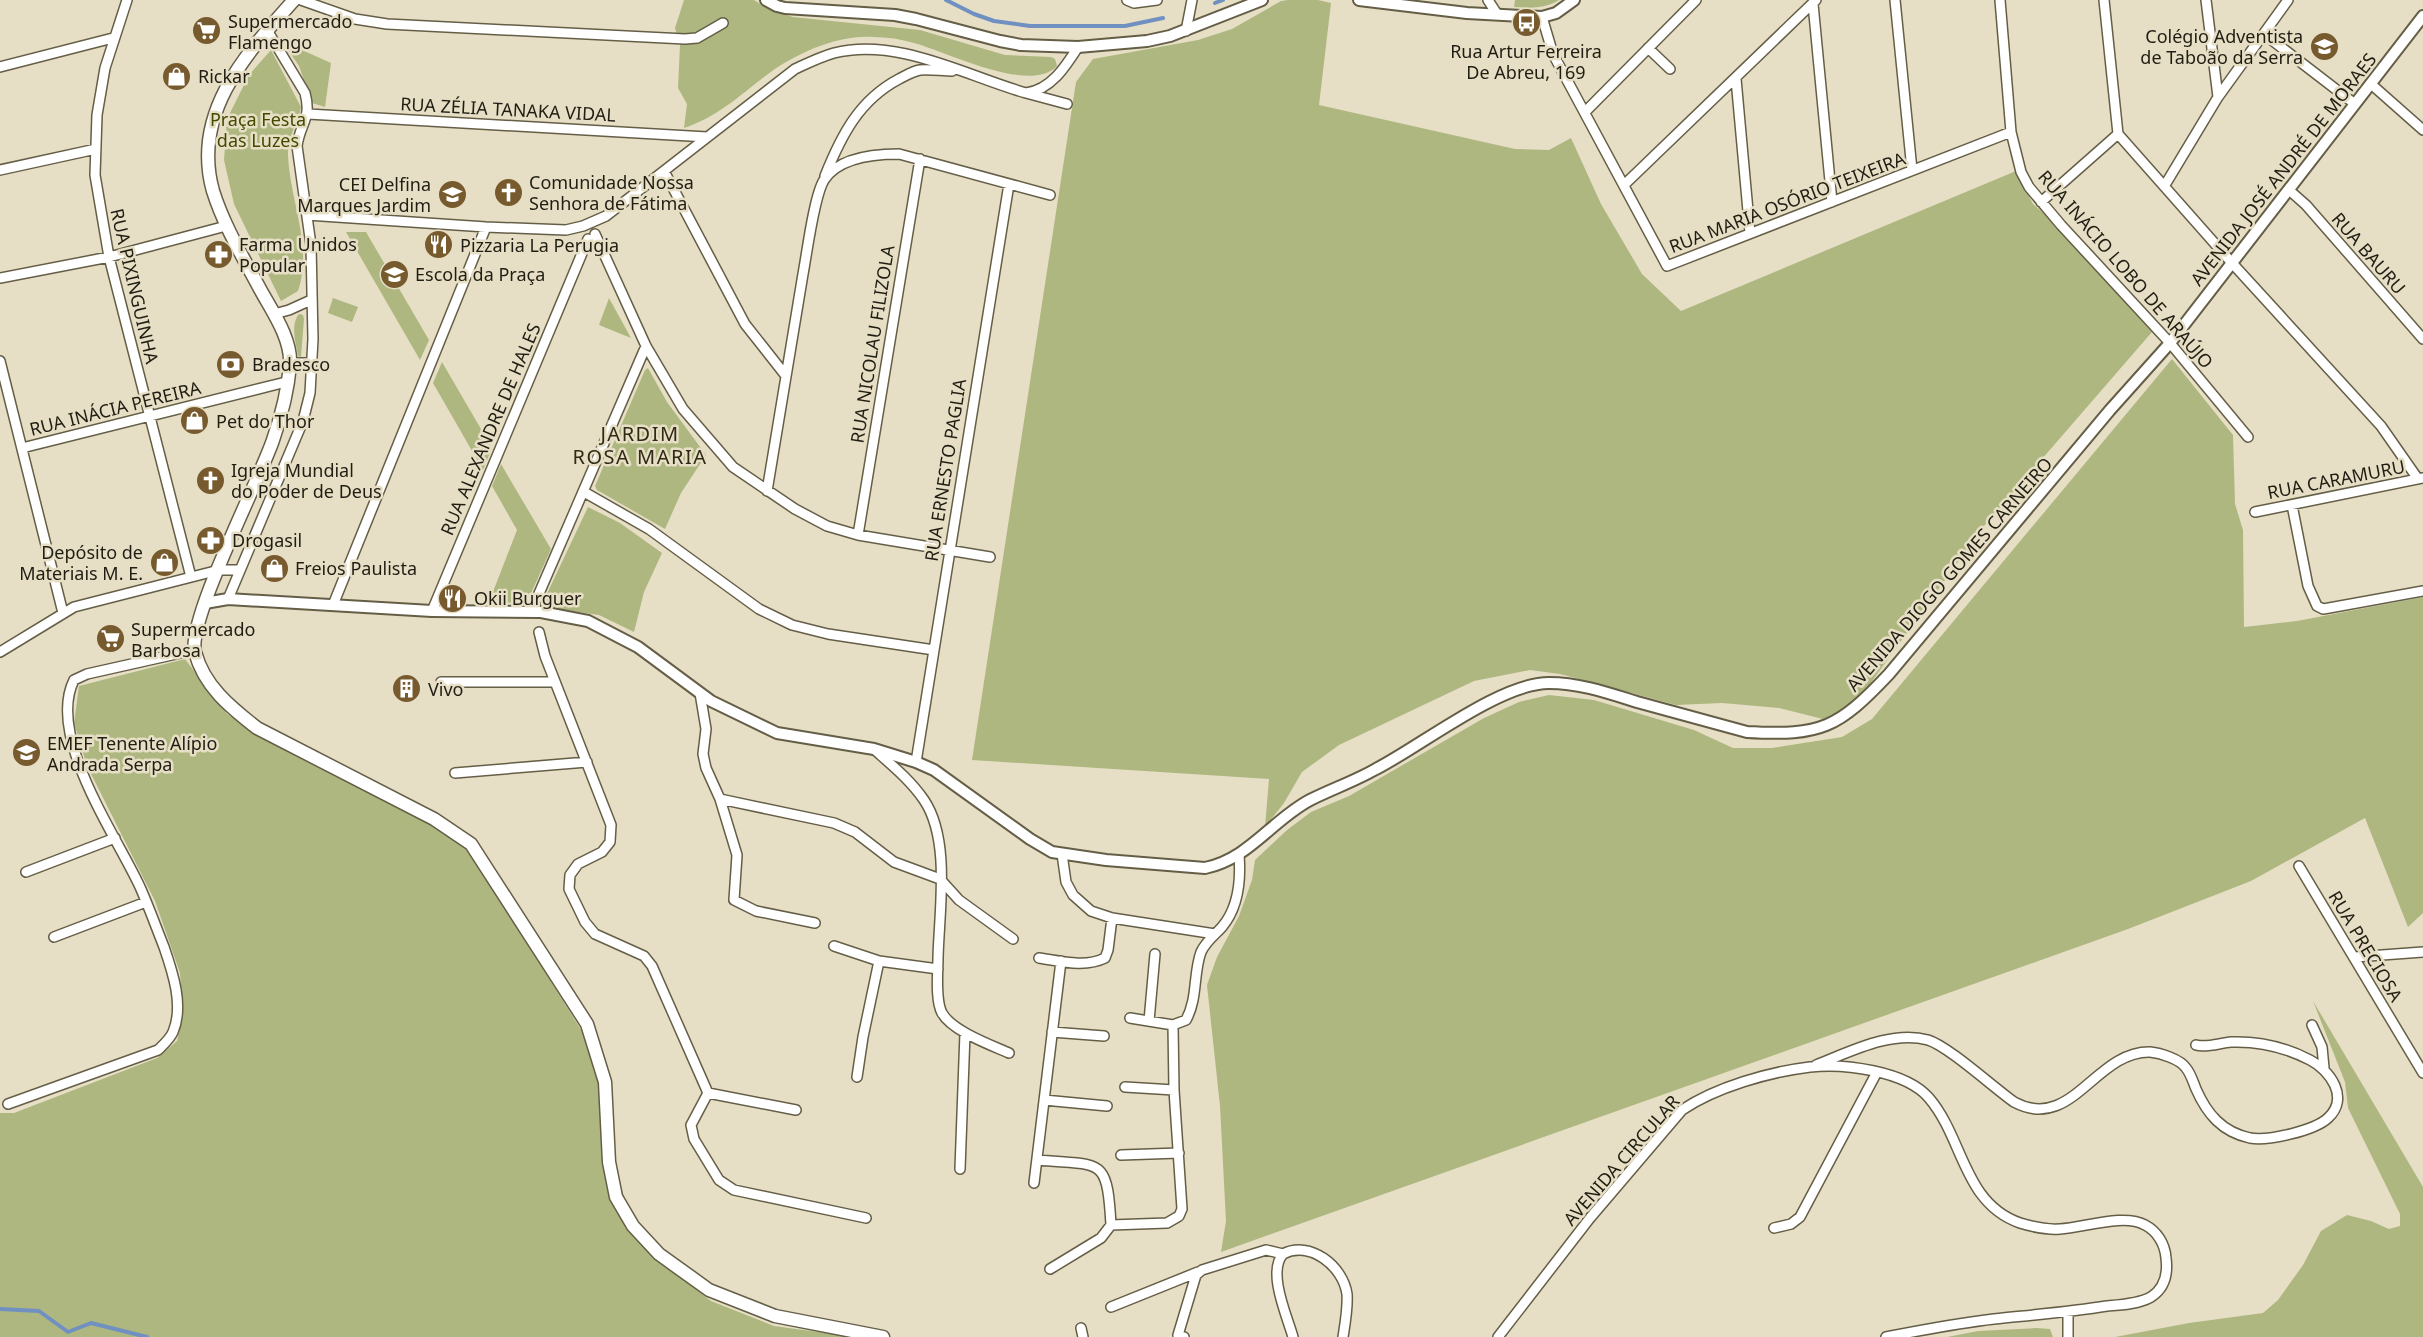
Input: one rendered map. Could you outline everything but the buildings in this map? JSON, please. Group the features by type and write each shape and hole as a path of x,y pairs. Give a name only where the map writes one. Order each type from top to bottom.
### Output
{"main road":[{"path":"294,0 267,30 232,76 222,94 209,137 213,188 226,226 274,314 287,347 290,363 273,441 205,603 194,650 212,688 231,708 256,728 434,819 471,844 587,1024 605,1082 609,1162 616,1197 633,1226 659,1254 709,1290 776,1316 883,1337"}],"street":[{"name":"RUA PIXINGUINHA","path":"127,0 105,69 98,115 96,149 98,195 109,257 191,577"},
{"path":"301,0 355,19 399,25 685,39 697,38 723,23"},
{"path":"766,0 785,8 916,18 975,36 1021,45 1078,47 1148,41 1262,0"},
{"path":"1131,2 1157,0"},
{"path":"1359,0 1542,17 1556,13 1572,1"},
{"path":"1488,0 1497,14"},
{"path":"1586,112 1696,0"},
{"path":"1895,0 1912,170"},
{"name":"RUA INÁCIO LOBO DE ARAÚJO","path":"2000,0 2012,132 2021,171 2029,187 2170,343 2248,437"},
{"path":"2104,0 2118,134 2381,426 2421,478"},
{"path":"2206,0 2218,97"},
{"path":"2165,185 2218,97 2288,0"},
{"path":"1188,25 1192,1"},
{"path":"1624,185 1814,2"},
{"path":"1814,2 1832,202"},
{"name":"AVENIDA JOSÉ ANDRÉ DE MORAES","path":"2170,343 2423,16"},
{"name":"RUA MARIA OSÓRIO TEIXEIRA","path":"1542,17 1553,54 1667,266 2012,132"},
{"path":"228,599 303,421 310,393 313,339 310,245 297,146 299,134 308,114 305,93 267,30"},
{"path":"2264,34 2355,104"},
{"path":"0,67 113,38"},
{"path":"1026,93 1033,92 1048,83 1060,72 1078,47"},
{"path":"1648,48 1670,69"},
{"path":"588,233 606,216 795,69 834,53 859,49 879,50 934,61 1026,93 1067,104"},
{"path":"767,491 807,249 823,181 836,149 852,120 884,87 918,70 958,71"},
{"path":"1736,79 1750,233"},
{"path":"2371,84 2423,130"},
{"name":"RUA ZÉLIA TANAKA VIDAL","path":"308,114 707,137"},
{"path":"2041,202 2118,134"},
{"path":"0,170 96,149"},
{"path":"823,181 833,171 862,157 899,154 1050,195"},
{"name":"RUA NICOLAU FILIZOLA","path":"858,535 920,159"},
{"path":"664,171 745,324 786,376"},
{"name":"RUA ERNESTO PAGLIA","path":"916,762 1009,184"},
{"name":"RUA BAURU","path":"2289,190 2306,205 2423,339"},
{"path":"307,215 588,233 606,258 646,346 683,409 733,467 767,491 827,526 858,535 990,557"},
{"path":"0,278 109,257 226,226"},
{"path":"333,605 486,227"},
{"name":"RUA ALEXANDRE DE HALES","path":"432,611 588,233"},
{"path":"274,314 311,300"},
{"name":"AVENIDA DIOGO GOMES CARNEIRO","path":"205,603 228,599 432,611 541,612 588,621 638,647 700,693 777,733 874,749 934,770 1030,839 1052,852 1205,868 1220,865 1239,855 1283,818 1311,800 1377,769 1483,705 1527,687 1547,683 1580,685 1747,732 1793,733 1830,725 1858,707 1889,674 2110,410 2170,343"},
{"path":"531,612 646,346"},
{"path":"0,361 4,393 22,448 63,613"},
{"path":"290,363 312,363"},
{"name":"RUA INÁCIA PEREIRA","path":"22,448 286,382"},
{"name":"RUA CARAMURU","path":"2255,512 2421,478"},
{"path":"584,492 649,529 759,609 792,626 828,634 934,650"},
{"path":"2292,505 2308,586 2317,606 2330,608 2423,591"},
{"path":"0,652 74,607 219,570 239,570"},
{"path":"539,632 545,656 611,825 610,842 602,852 578,864 570,875 569,889 585,922 595,934 644,956 652,966 708,1093"},
{"path":"8,1104 158,1050 173,1033 177,1012 176,983 146,902 74,754 67,727 66,703 74,680 87,674 194,650"},
{"path":"441,682 555,682"},
{"path":"700,693 706,729 703,754 706,768 720,799 737,855 734,900 756,911 815,924"},
{"path":"874,749 908,780 925,802 937,829 940,879 938,989 942,1013 965,1033 1009,1053"},
{"path":"455,773 587,762"},
{"path":"720,799 834,823 855,832 894,862 940,879 959,900 1013,939"},
{"path":"26,872 115,838"},
{"path":"1062,854 1066,882 1073,895 1091,911 1112,918 1215,934"},
{"path":"1130,1018 1173,1025 1186,1020 1193,1006 1197,966 1202,950 1228,919 1234,906 1241,873 1239,855"},
{"name":"RUA PRECIOSA","path":"2299,866 2423,1073"},
{"path":"54,937 146,902"},
{"path":"1039,958 1090,962 1105,958 1112,918"},
{"path":"834,946 879,961 938,969"},
{"path":"2355,957 2423,952"},
{"path":"1149,1021 1155,954"},
{"path":"857,1077 879,961"},
{"path":"1034,1183 1061,961"},
{"path":"1111,1225 1167,1223 1179,1216 1182,1209 1174,1090 1173,1025"},
{"name":"AVENIDA CIRCULAR","path":"1498,1337 1590,1218 1682,1110 1719,1089 1811,1067 1874,1042 1908,1038 1928,1040 1945,1049 2014,1102 2025,1108 2037,1110 2061,1105 2108,1068 2124,1059 2150,1052 2173,1059 2186,1067 2211,1117 2226,1130 2253,1138 2296,1132 2317,1125 2328,1119 2337,1102 2334,1083 2324,1068 2322,1047 2312,1025"},
{"path":"1052,1032 1104,1036"},
{"path":"960,1169 965,1033"},
{"path":"2196,1045 2258,1042 2284,1048 2324,1068"},
{"name":"AVENIDA CIRCULAR","path":"1811,1067 1854,1068 1877,1072 1896,1077 1915,1086 1936,1107 1981,1195 1994,1210 2006,1218 2025,1225 2051,1229 2134,1221 2143,1223 2157,1234 2163,1244 2167,1268 2163,1285 2152,1297 2122,1304 1991,1320 1886,1337"},
{"path":"1774,1228 1791,1224 1800,1217 1877,1072"},
{"path":"1125,1087 1174,1090"},
{"path":"708,1093 796,1110"},
{"path":"708,1093 691,1125 701,1154 719,1180 734,1190 866,1218"},
{"path":"1044,1100 1107,1106"},
{"path":"1121,1155 1179,1153"},
{"path":"1037,1160 1100,1168 1106,1176 1109,1189 1111,1225 1101,1238 1050,1269"},
{"path":"1111,1307 1199,1272 1266,1250 1283,1254 1295,1250 1312,1252 1324,1258 1340,1275 1347,1294 1343,1337"},
{"path":"1283,1254 1277,1264 1277,1276 1293,1337"},
{"path":"1184,1337 1178,1335 1196,1275 1199,1272"},
{"path":"2068,1312 2068,1337"}],"green space":[{"path":"684,0 754,0 770,10 793,17 920,30 1005,55 1051,57 1055,59 1057,66 1044,74 1028,76 1008,74 904,40 878,37 845,39 818,47 792,59 718,112 684,128 687,104 678,88 680,45 675,28"},
{"path":"1318,0 1331,3 1319,105 1515,149 1549,150 1571,138 1601,204 1642,274 1681,311 2016,171 2033,204 2049,218 2152,332 1984,526 1857,702 1823,719 1779,708 1722,703 1676,705 1560,674 1530,670 1474,681 1339,745 1302,772 1284,803 1265,827 1269,779 972,760 1076,82 1093,59 1198,40 1232,29 1281,1"},
{"path":"1515,0 1559,0 1532,8 1514,7"},
{"name":"Praça Festa das Luzes","path":"282,41 331,63 325,107 312,103 299,66"},
{"name":"Praça Festa das Luzes","path":"271,50 301,107 289,143 288,156 302,241 302,274 298,291 281,301 234,204 224,160 227,119 249,75"},
{"path":"346,232 366,232 429,340 420,360"},
{"path":"333,298 358,307 352,322 328,313"},
{"path":"609,298 631,338 599,325"},
{"path":"299,314 303,315 304,319 301,357 298,356 294,334 296,318"},
{"path":"2172,359 2233,435 2235,504 2243,530 2244,627 2297,621 2423,597 2423,913 2408,927 2365,818 2251,881 2128,929 1221,1252 1226,1221 1220,1106 1207,985 1217,957 1239,916 1252,880 1255,860 1287,830 1311,812 1349,796 1484,718 1519,702 1549,695 1594,700 1694,730 1733,748 1772,748 1842,737 1872,719"},
{"path":"442,362 492,448 483,470 433,383"},
{"path":"648,368 667,402 706,455 681,493 665,529 597,490 595,486 645,370"},
{"path":"501,464 551,549 528,600 524,603 489,602 517,530 492,486"},
{"path":"588,507 620,523 662,553 644,592 634,632 599,615 544,607 544,600"},
{"path":"185,659 227,714 247,727 459,840 480,869 580,1028 603,1081 608,1142 629,1214 661,1262 711,1301 774,1326 855,1337 0,1337 0,1113 14,1113 157,1058 177,1041 183,1012 180,973 155,901 87,766 74,723 79,686"},
{"path":"2313,1001 2423,1187 2423,1337 2115,1337 2189,1323 2263,1313 2278,1300 2303,1265 2321,1231 2347,1215 2371,1221 2389,1229 2400,1226 2400,1214 2348,1108 2345,1082"},
{"path":"2050,1329 2053,1337 1947,1337 1978,1331"}],"waterway":[{"path":"946,0 994,21 1030,26 1125,26 1163,18"},
{"path":"1215,3 1223,0"},
{"path":"0,1309 39,1311 68,1332 91,1323 147,1337"}],"place":[{"name":"Rua Artur Ferreira De Abreu, 169","path":"1526,22"},
{"name":"Supermercado Flamengo","path":"207,31"},
{"name":"Colégio Adventista de Taboão da Serra","path":"2324,46"},
{"name":"Rickar","path":"177,76"},
{"name":"Comunidade Nossa Senhora de Fátima","path":"508,192"},
{"name":"CEI Delfina Marques Jardim","path":"452,194"},
{"name":"Pizzaria La Perugia","path":"439,245"},
{"name":"Farma Unidos Popular","path":"218,254"},
{"name":"Escola da Praça","path":"394,274"},
{"name":"Bradesco","path":"231,364"},
{"name":"Pet do Thor","path":"195,421"},
{"name":"Igreja Mundial do Poder de Deus","path":"210,480"},
{"name":"Drogasil","path":"211,540"},
{"name":"Depósito de Materiais M. E.","path":"164,562"},
{"name":"Freios Paulista","path":"274,568"},
{"name":"Okii Burguer","path":"453,598"},
{"name":"Supermercado Barbosa","path":"110,639"},
{"name":"Vivo","path":"407,689"},
{"name":"EMEF Tenente Alípio Andrada Serpa","path":"26,753"}],"district":[{"name":"JARDIM ROSA MARIA","path":"640,444"}]}
